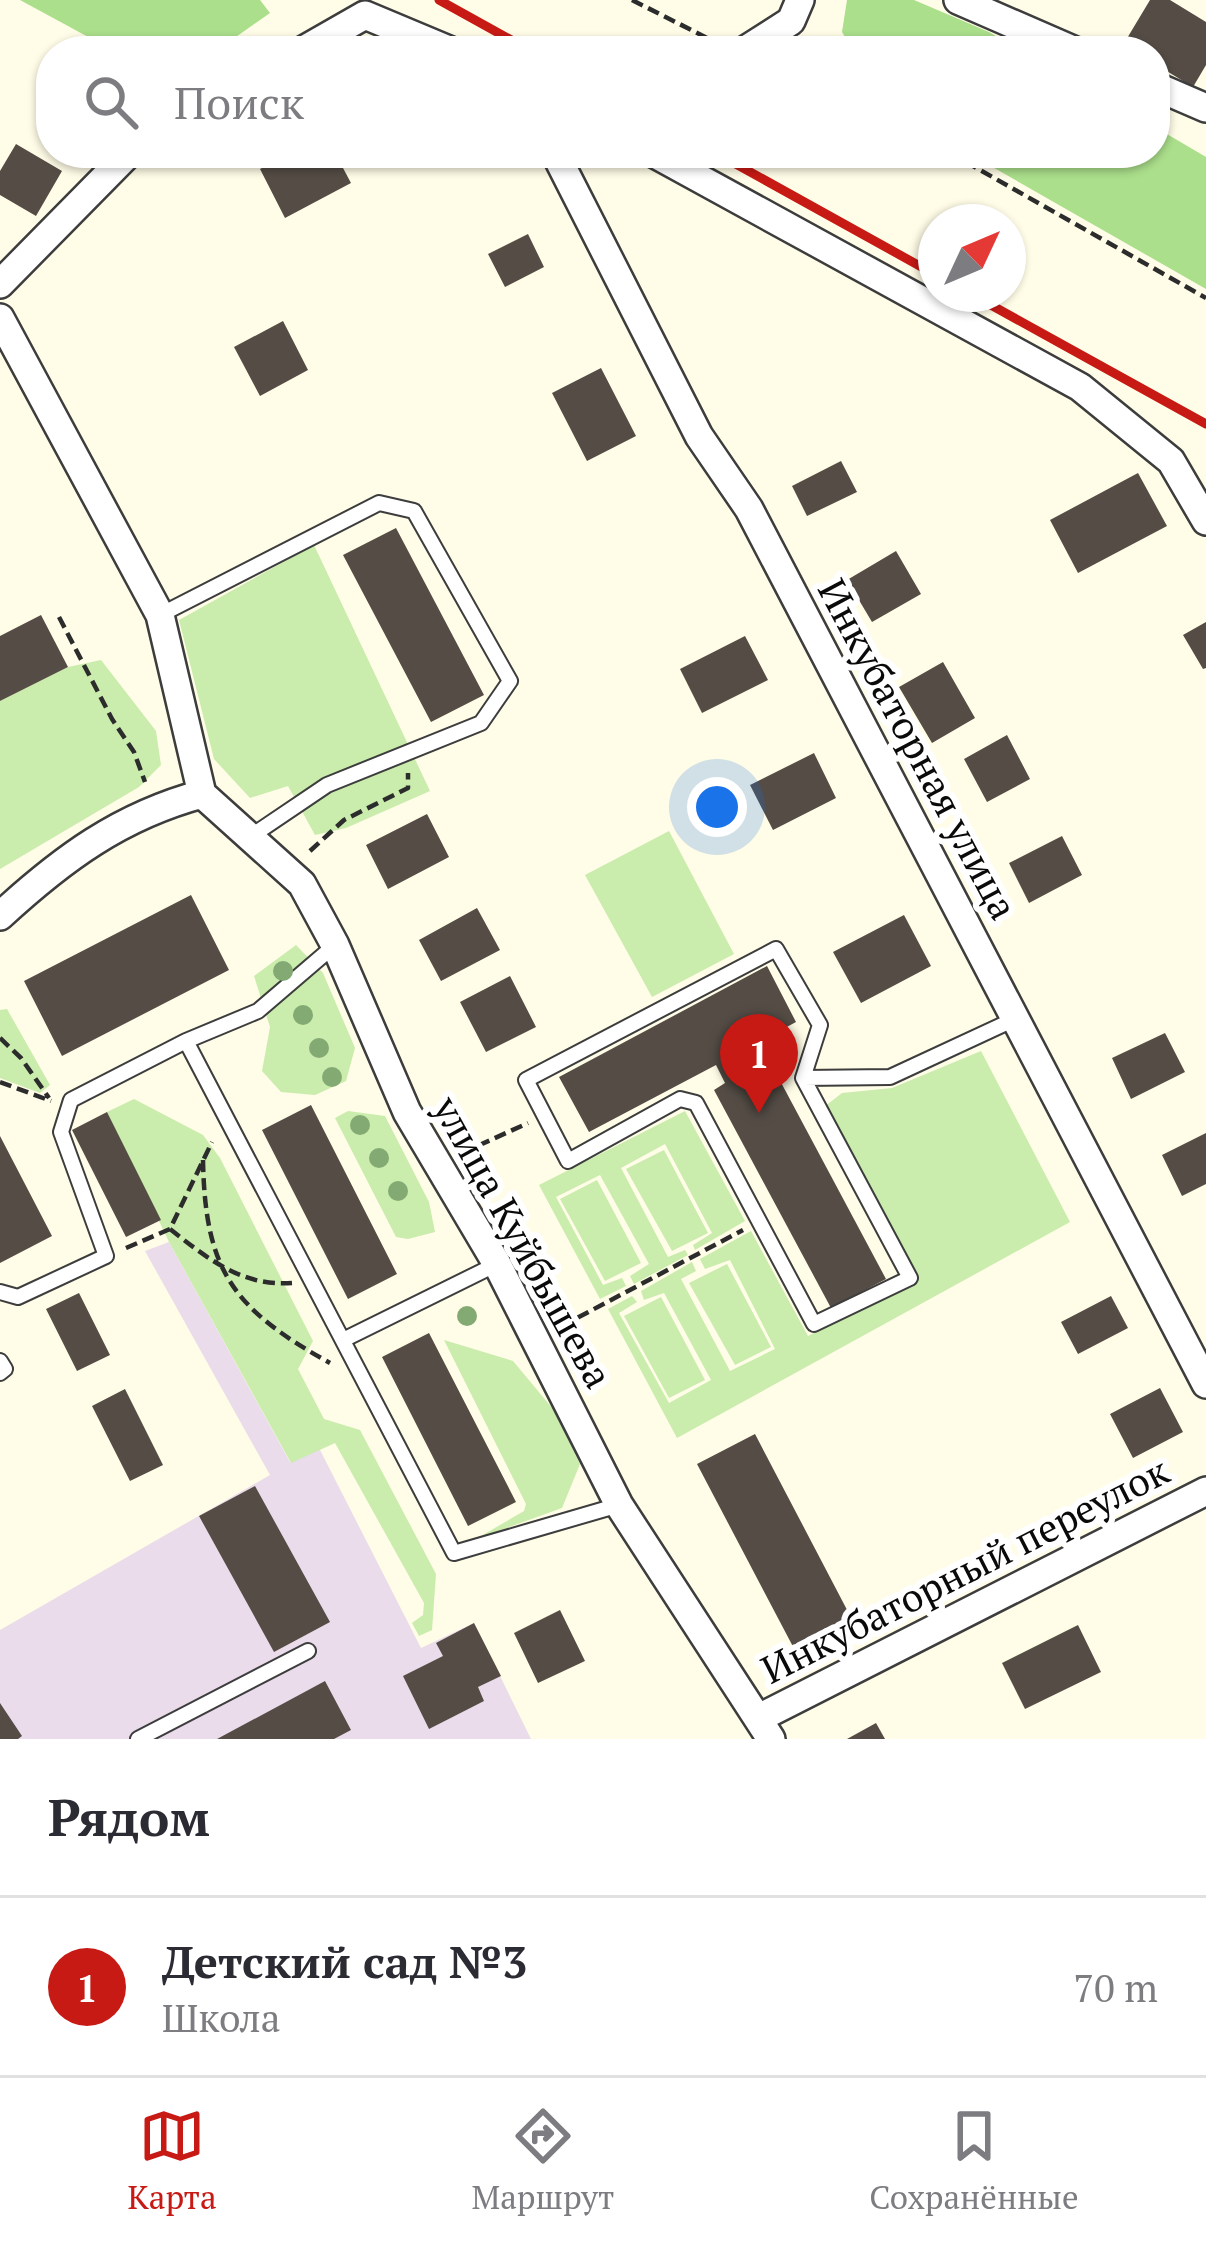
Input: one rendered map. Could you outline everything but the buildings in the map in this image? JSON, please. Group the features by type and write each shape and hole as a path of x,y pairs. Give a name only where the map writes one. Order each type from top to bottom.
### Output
{"street":[{"path":"768,36 791,21 800,0"},
{"path":"958,0 1041,36"},
{"path":"328,36 365,15 416,36"},
{"path":"1170,92 1206,108"},
{"path":"0,284 114,168"},
{"name":"Инкубаторная улица","path":"563,168 699,436 749,509 1206,1384"},
{"path":"679,168 1080,387 1171,461 1206,521"},
{"path":"0,319 160,615 202,794 154,807 57,864 0,916"},
{"name":"улица Куйбышева","path":"202,794 302,884 335,945 406,1112 497,1264 619,1505 765,1729"},
{"name":"Инкубаторный переулок","path":"765,1729 1206,1491"}],"lane":[{"path":"160,615 379,503 414,511 510,681 481,723 327,785 250,837"},
{"path":"0,1292 18,1297 106,1256 61,1132 71,1100 187,1041 258,1012 335,945"},
{"path":"776,949 820,1024 802,1078 910,1278 814,1324 696,1102 680,1099 568,1161 544,1116 526,1080 776,949"},
{"path":"802,1078 890,1077 1015,1019"},
{"path":"187,1041 454,1553 619,1505"},
{"path":"343,1340 497,1264"},
{"path":"0,1361 5,1369 0,1373"},
{"path":"138,1739 308,1651"}],"path":[{"path":"632,0 703,36"},
{"path":"976,168 1206,298"},
{"path":"59,617 134,752 154,807"},
{"path":"288,872 344,820 408,788 409,752"},
{"path":"0,1037 51,1101 0,1082"},
{"path":"106,1256 170,1228 225,1115"},
{"path":"438,1164 544,1116"},
{"path":"203,1160 204,1215 219,1268"},
{"path":"535,1340 760,1221"},
{"path":"170,1228 219,1268 252,1311 364,1381"},
{"path":"219,1268 289,1285 308,1275"}],"shaded area":[{"path":"169,1242 290,1462 319,1448 421,1648 474,1623 531,1739 0,1739 0,1630 270,1475 145,1251"}],"green space":[{"path":"20,0 260,0 270,13 237,36 86,36"},
{"path":"847,0 914,0 996,36 844,36"},
{"path":"1170,136 1206,157 1206,289 994,168 1170,168"},
{"path":"314,545 430,791 346,828 315,835 288,786 250,798 214,759 179,620"},
{"path":"101,660 156,731 161,765 139,787 0,869 0,701 68,667"},
{"path":"669,831 734,954 652,997 585,875"},
{"path":"296,945 323,973 355,1048 346,1081 315,1095 281,1092 262,1071 270,1027 254,976"},
{"path":"7,1009 50,1085 40,1093 0,1078 0,1010"},
{"path":"981,1051 1070,1222 677,1438 608,1309 632,1296 637,1302 619,1313 669,1403 711,1380 664,1293 644,1300 641,1291 692,1262 696,1271 681,1279 730,1371 775,1349 730,1260 705,1269 700,1259 751,1231 808,1336 915,1281 824,1107 842,1093 892,1088"},
{"path":"134,1099 203,1135 220,1158 313,1341 298,1369 324,1419 360,1430 436,1574 432,1630 419,1636 412,1623 423,1615 424,1603 335,1443 291,1463 169,1242 107,1112"},
{"path":"348,1111 385,1116 429,1202 435,1232 396,1237 335,1118"},
{"path":"685,1111 745,1221 695,1250 693,1245 712,1233 665,1144 621,1168 668,1257 685,1250 688,1255 634,1284 630,1276 649,1264 600,1175 556,1197 603,1285 622,1278 626,1286 600,1299 539,1185"},
{"path":"664,1150 708,1233 672,1251 626,1169"},
{"path":"597,1180 641,1263 605,1281 560,1199"},
{"path":"727,1264 771,1347 735,1365 689,1283"},
{"path":"661,1297 705,1380 669,1398 624,1316"},
{"path":"444,1340 513,1361 553,1409 580,1464 562,1508 476,1539 524,1511 526,1504"}],"railway":[{"path":"439,0 504,36"},
{"path":"743,168 918,265"},
{"path":"1004,312 1206,424"}],"place":[{"name":"Детский сад №3","path":"759,1113"}]}
